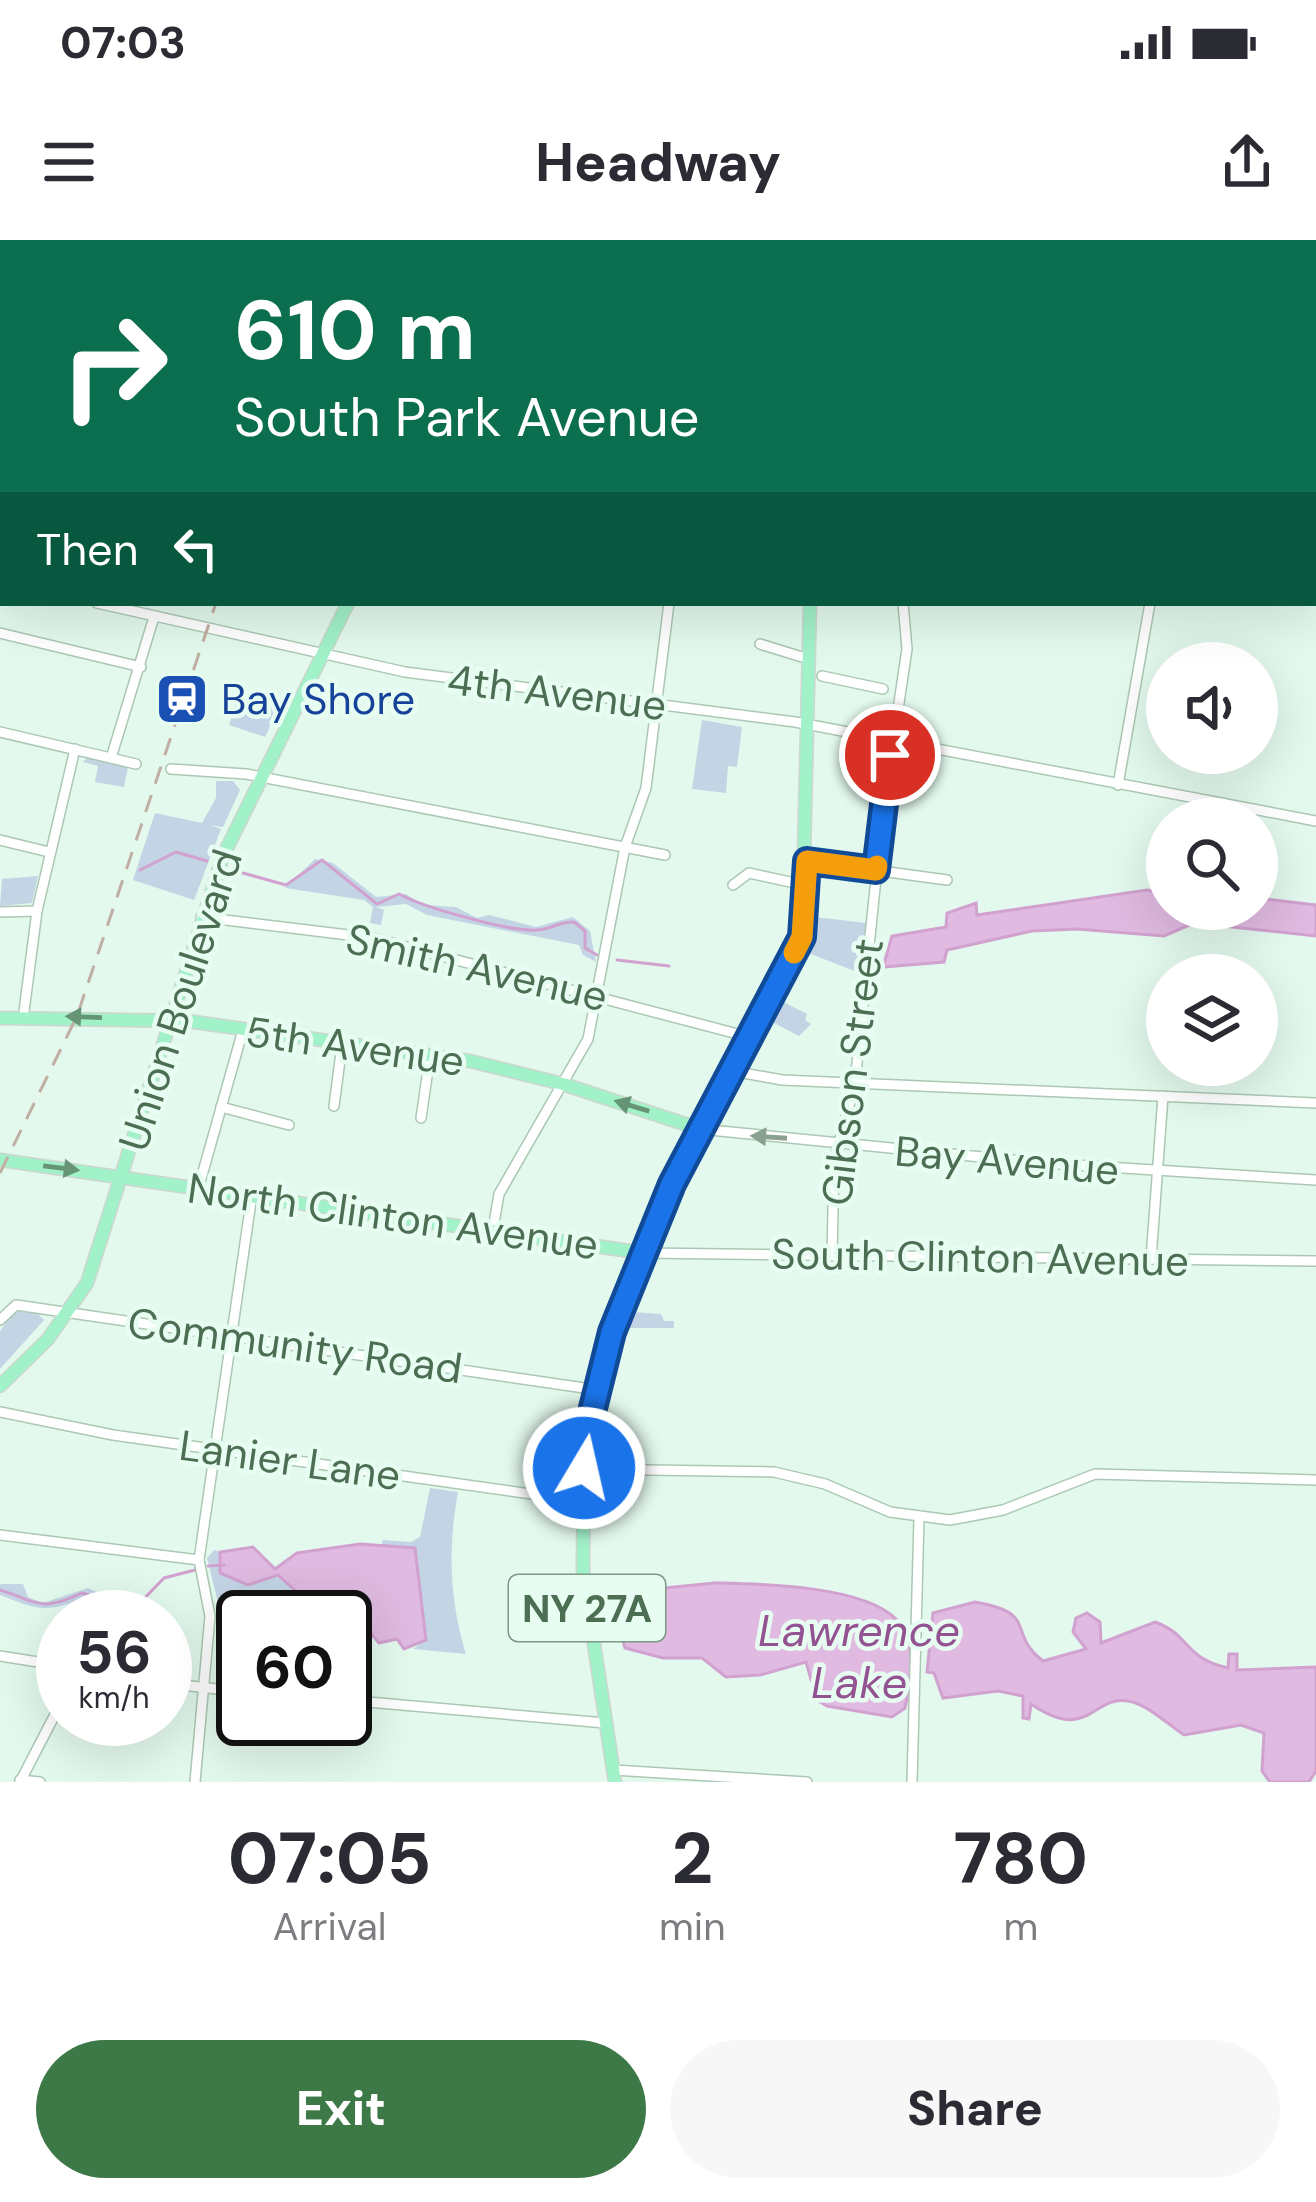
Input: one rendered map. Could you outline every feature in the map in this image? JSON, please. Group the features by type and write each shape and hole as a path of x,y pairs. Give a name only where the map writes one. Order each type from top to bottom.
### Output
{"main road":[{"name":"Union Boulevard","path":"0,1385 70,1312 87,1283 201,917 258,776 346,606"},
{"name":"NY 27A","path":"614,1776 588,1622 581,1501 584,1444 612,1332 644,1253 700,1129 802,937 810,606"},
{"name":"5th Avenue","path":"0,1018 168,1021 495,1066 700,1129"},
{"name":"North Clinton Avenue","path":"0,1160 644,1253"}],"street":[{"name":"4th Avenue","path":"116,606 405,672 808,725 1316,821"},
{"path":"493,1229 499,1194 588,1039 625,848 646,788 669,606"},
{"name":"Gibson Street","path":"832,1256 837,1143 846,1129 855,1084 891,743 907,649 903,606"},
{"path":"1118,785 1149,606"},
{"path":"111,758 154,616"},
{"path":"0,633 142,667"},
{"path":"760,644 802,657"},
{"path":"822,676 883,689"},
{"path":"0,732 136,764"},
{"path":"23,1018 37,911 75,749"},
{"path":"171,769 258,776 665,855"},
{"path":"0,840 49,852"},
{"path":"807,861 946,880"},
{"path":"734,885 749,873 806,886"},
{"path":"0,912 37,911"},
{"name":"Smith Avenue","path":"201,917 373,938 599,993 749,1037"},
{"path":"199,1186 243,1030"},
{"path":"334,1106 342,1045"},
{"path":"422,1118 430,1056"},
{"path":"732,1071 855,1084 1316,1103"},
{"path":"1151,1259 1163,1096"},
{"path":"221,1107 289,1125"},
{"name":"Bay Avenue","path":"700,1129 1157,1172 1316,1180"},
{"path":"195,1782 210,1616 200,1560 252,1195"},
{"name":"South Clinton Avenue","path":"644,1253 1316,1261"},
{"name":"Community Road","path":"0,1320 16,1305 598,1390"},
{"name":"Lanier Lane","path":"0,1412 30,1422 581,1501"},
{"path":"584,1468 792,1475 857,1502 919,1518 983,1515 1095,1474 1316,1480"},
{"path":"912,1782 919,1518"},
{"path":"0,1535 200,1560"},
{"path":"0,1656 36,1662"},
{"path":"192,1687 216,1689"},
{"path":"372,1702 605,1723"},
{"path":"38,1746 20,1781 40,1782"},
{"path":"614,1776 807,1782"}],"shaded area":[{"path":"239,693 279,707 265,737 229,725"},
{"path":"702,720 742,727 737,767 728,766 726,793 692,789"},
{"path":"88,757 128,767 124,787 95,782 98,766 83,762"},
{"path":"216,781 233,781 240,790 223,827 211,825 221,829 194,900 133,880 155,813 202,823 216,798"},
{"path":"315,859 333,863 376,897 406,894 423,905 456,907 477,918 489,915 536,927 573,917 590,931 596,962 583,955 579,945 427,915 406,904 376,907 384,910 381,925 370,923 373,907 364,900 285,888"},
{"path":"38,876 32,903 0,906 2,879"},
{"path":"815,917 866,923 860,973 808,953"},
{"path":"778,999 807,1014 805,1020 811,1024 799,1036 768,1020"},
{"path":"15,1311 38,1314 44,1320 0,1369 0,1331"},
{"path":"633,1312 661,1314 664,1321 674,1321 674,1328 627,1328"},
{"path":"430,1488 458,1492 452,1573 466,1654 413,1649 426,1639 415,1549 381,1546 383,1540 411,1542 420,1537"},
{"path":"214,1550 220,1552 220,1573 285,1578 297,1590 216,1590 216,1594 207,1558"},
{"path":"0,1584 23,1584 36,1606 32,1606 0,1595"}],"water":[{"path":"1146,890 1146,930 1178,930 1164,936 1077,929 1032,931 947,950 944,962 883,967 892,936 946,927 947,913 976,903 977,915"},
{"path":"1278,900 1316,905 1316,936 1260,930 1278,930"},
{"path":"360,1544 415,1548 426,1640 404,1649 397,1639 379,1643 372,1635 372,1590 294,1590 278,1575 248,1585 220,1573 220,1552 253,1547 275,1569 297,1553"},
{"name":"Lawrence Lake","path":"715,1583 810,1589 880,1608 896,1619 908,1638 911,1674 905,1708 892,1717 827,1706 817,1700 806,1662 760,1675 726,1677 702,1658 663,1658 625,1648 612,1604 644,1590"},
{"path":"975,1602 1015,1618 1026,1642 1043,1661 1086,1649 1073,1632 1076,1618 1087,1613 1100,1622 1101,1643 1155,1622 1213,1664 1228,1668 1229,1654 1237,1654 1237,1670 1316,1667 1316,1771 1309,1782 1270,1782 1262,1771 1264,1733 1241,1725 1184,1735 1143,1706 1123,1701 1068,1720 1031,1704 1029,1719 1023,1718 1023,1696 998,1691 943,1698 934,1673 927,1672 933,1613"}],"waterway":[{"path":"140,870 176,852 207,861"},
{"path":"232,870 286,885 322,860 377,904 399,894 466,918 524,930 574,922 585,931 585,948 597,955"},
{"path":"617,960 669,966"},
{"path":"208,1566 224,1565"},
{"path":"0,1590 41,1604 82,1593 135,1608 164,1578 195,1570"}],"railway":[{"path":"0,1173 77,1016 215,606"}],"slow traffic":[{"path":"794,953 802,937 807,861 876,870 877,866"}],"place":[{"name":"Bay Shore","path":"182,699"}],"route":[{"path":"584,1468 584,1444 612,1332 672,1184 802,937 807,861 876,870 890,755"}]}
